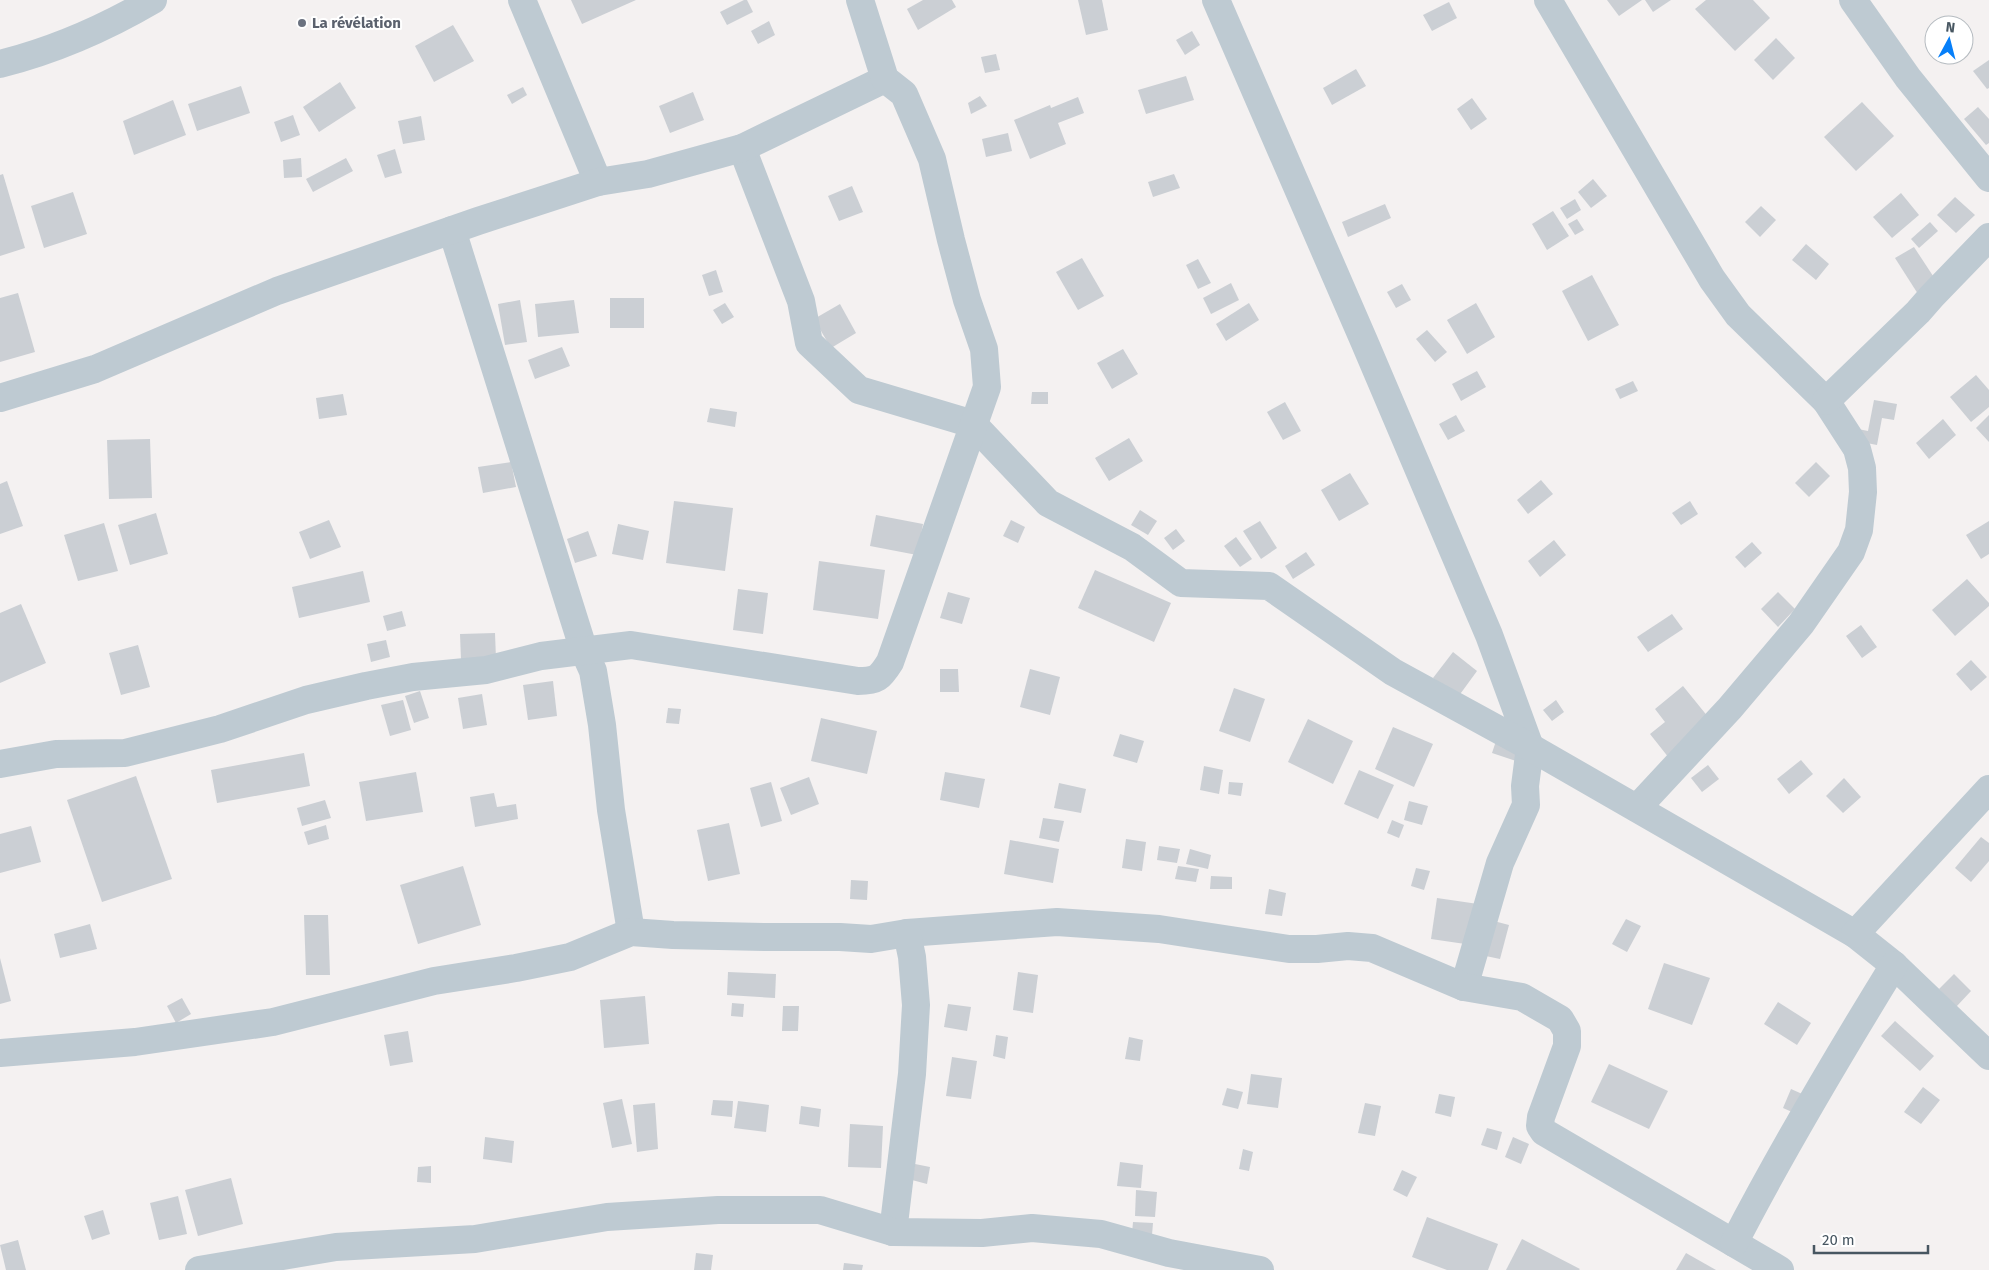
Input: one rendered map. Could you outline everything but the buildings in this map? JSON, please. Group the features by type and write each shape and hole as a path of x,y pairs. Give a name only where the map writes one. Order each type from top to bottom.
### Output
{"street":[{"path":"0,64 24,58 121,18 153,0"},
{"path":"522,0 598,182"},
{"path":"0,764 56,754 125,753 220,729 306,700 366,686 413,677 486,670 541,656 631,645 858,681 872,681 882,675 890,662 987,387 984,348 956,257 932,159 904,94 885,79 860,0"},
{"path":"1216,0 1361,332 1489,635 1530,747 1525,786 1526,805 1500,863 1464,987"},
{"path":"1548,0 1712,279 1738,315 1826,401 1856,449 1862,468 1863,492 1859,530 1851,552 1801,624 1730,708 1637,808"},
{"path":"1853,0 1908,78 1989,178"},
{"path":"0,398 95,369 277,291 452,230 598,182 648,174 742,148 885,79"},
{"path":"742,148 800,301 809,344 859,390 973,424 1048,503 1132,547 1181,583 1269,586 1394,672 1530,747 1855,934 1894,965 1989,1056"},
{"path":"452,230 584,651 593,671 602,726 611,810 631,932"},
{"path":"1826,401 1918,312 1989,237"},
{"path":"1855,934 1989,789"},
{"path":"0,1053 135,1042 273,1022 434,981 516,968 570,956 631,932 673,935 871,939 907,934 1057,922 1159,929 1288,949 1348,946 1372,948 1464,987 1522,997 1560,1019 1567,1031 1567,1046 1541,1118 1540,1126 1544,1132 1780,1270"},
{"path":"893,1232 912,1074 916,1005 912,957 907,934"},
{"path":"1734,1243 1764,1185 1824,1079 1894,965"},
{"path":"198,1270 336,1248 475,1239 607,1217 700,1211 820,1210 893,1232 982,1233 1032,1228 1101,1234 1169,1253 1260,1270"}],"place":[{"name":"La révélation","path":"302,23"}]}
